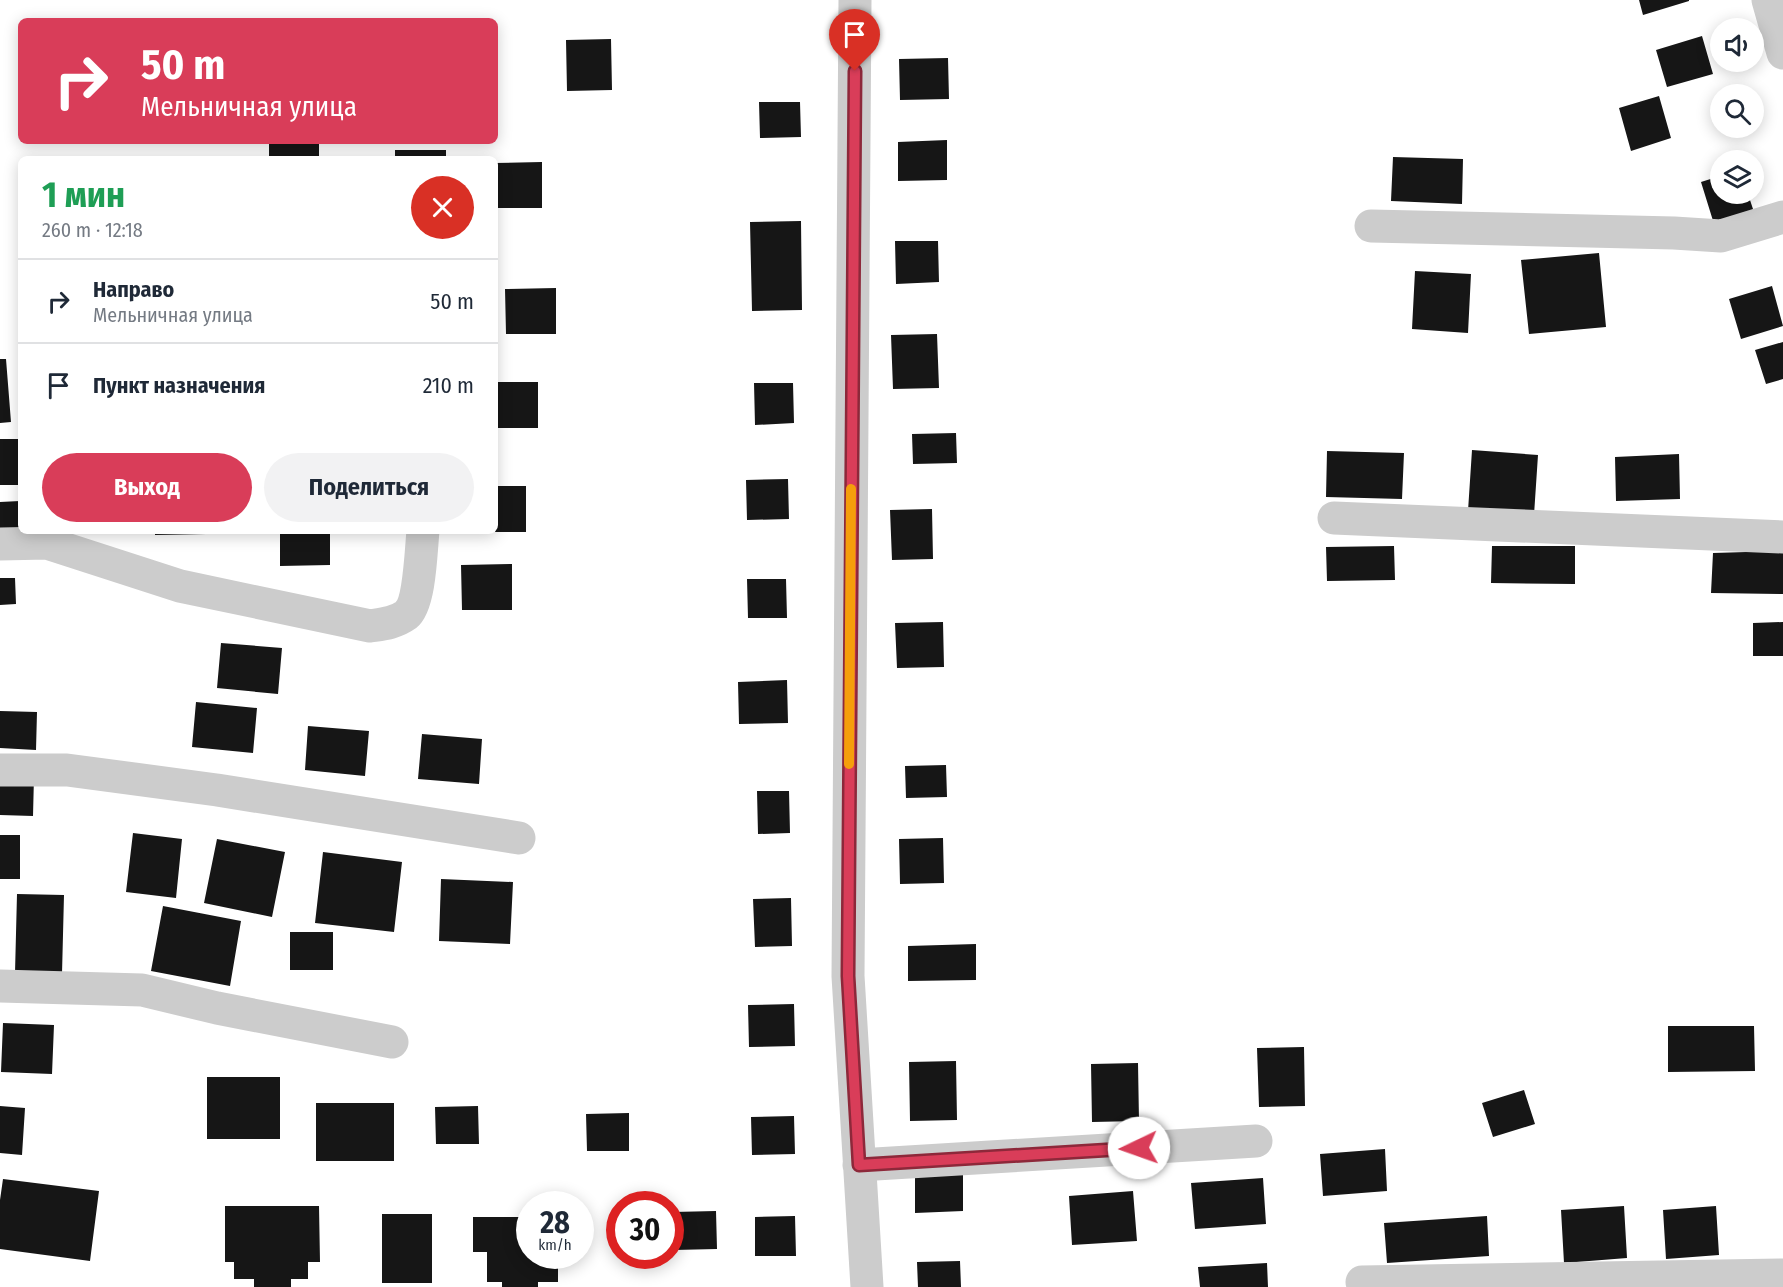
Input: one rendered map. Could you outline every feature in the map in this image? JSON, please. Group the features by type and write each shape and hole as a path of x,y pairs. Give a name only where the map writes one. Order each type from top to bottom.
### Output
{"street":[{"path":"855,0 848,976 867,1287"},
{"path":"1768,0 1783,53"},
{"path":"1371,226 1721,236 1783,217"},
{"path":"1334,518 1783,537"},
{"path":"0,544 47,543 180,586 370,626 393,622 409,613 416,597 423,534"},
{"path":"0,770 79,772 217,790 519,838"},
{"path":"0,986 142,990 217,1008 392,1042"},
{"path":"859,1165 1256,1141"},
{"path":"1362,1282 1783,1275"}],"building":[{"path":"1639,0 1689,0 1689,1 1643,15"},
{"path":"1702,36 1710,64 1710,72 1713,74 1667,87 1656,50"},
{"path":"611,39 612,90 567,91 566,40"},
{"path":"948,58 949,99 900,100 899,59"},
{"path":"1659,96 1671,138 1631,151 1619,108"},
{"path":"759,102 800,102 801,137 760,138"},
{"path":"947,140 947,180 898,181 898,142"},
{"path":"269,144 319,144 319,156 269,156"},
{"path":"395,150 446,150 446,156 395,156"},
{"path":"1393,157 1463,159 1462,204 1391,201"},
{"path":"542,162 542,208 498,208 498,163"},
{"path":"1710,179 1710,204 1751,204 1754,212 1714,224 1701,182"},
{"path":"801,221 802,310 752,311 750,222"},
{"path":"895,241 938,241 939,282 896,284"},
{"path":"1599,253 1606,327 1529,334 1521,260"},
{"path":"1415,271 1471,274 1468,333 1412,329"},
{"path":"1772,286 1783,326 1741,339 1729,299"},
{"path":"556,288 556,334 506,334 505,289"},
{"path":"937,334 939,388 893,389 891,335"},
{"path":"1783,342 1783,379 1766,384 1755,350"},
{"path":"0,359 6,359 11,422 0,423"},
{"path":"498,382 538,382 538,428 498,428"},
{"path":"754,383 793,383 794,423 755,425"},
{"path":"956,433 957,463 913,464 912,434"},
{"path":"0,439 18,439 18,485 0,485"},
{"path":"1472,450 1538,455 1534,515 1468,511"},
{"path":"1327,451 1404,453 1402,499 1326,497"},
{"path":"1679,454 1680,499 1616,501 1615,457"},
{"path":"788,479 789,519 747,520 746,480"},
{"path":"498,486 526,486 526,532 498,532"},
{"path":"18,501 18,528 0,529 0,502"},
{"path":"932,509 933,559 892,560 890,510"},
{"path":"155,534 206,534 155,535"},
{"path":"280,534 330,534 330,565 280,566"},
{"path":"1394,546 1395,580 1327,581 1326,547"},
{"path":"1492,546 1575,546 1575,584 1491,583"},
{"path":"1783,551 1783,594 1711,593 1713,553"},
{"path":"512,564 512,610 462,610 461,565"},
{"path":"0,578 15,578 16,604 0,605"},
{"path":"747,579 786,579 787,618 748,618"},
{"path":"943,622 944,667 897,668 895,623"},
{"path":"1783,622 1783,656 1753,656 1753,623"},
{"path":"221,643 282,648 278,694 217,688"},
{"path":"787,680 788,723 739,724 738,682"},
{"path":"196,702 257,708 253,753 192,747"},
{"path":"0,711 37,712 36,750 0,748"},
{"path":"308,726 369,731 365,776 305,770"},
{"path":"422,734 482,739 479,784 418,779"},
{"path":"946,765 947,797 906,798 905,766"},
{"path":"0,775 34,776 33,816 0,815"},
{"path":"757,791 789,791 790,833 758,834"},
{"path":"133,833 182,839 176,898 126,892"},
{"path":"0,835 20,835 20,879 0,879"},
{"path":"943,838 944,883 900,884 899,839"},
{"path":"217,839 285,852 272,917 204,903"},
{"path":"323,852 402,862 394,932 315,923"},
{"path":"441,879 513,882 510,944 439,941"},
{"path":"17,894 64,895 62,974 15,973"},
{"path":"791,898 792,946 755,947 753,899"},
{"path":"163,906 241,921 230,986 151,971"},
{"path":"290,932 333,932 333,970 290,970"},
{"path":"976,944 976,980 908,981 908,946"},
{"path":"794,1004 795,1046 749,1047 748,1005"},
{"path":"3,1023 54,1025 52,1074 1,1072"},
{"path":"1668,1026 1754,1026 1755,1071 1668,1072"},
{"path":"1304,1047 1305,1106 1259,1107 1257,1048"},
{"path":"956,1061 957,1120 910,1121 909,1062"},
{"path":"1138,1063 1139,1121 1092,1122 1091,1064"},
{"path":"207,1077 280,1077 280,1139 207,1139"},
{"path":"1524,1090 1535,1124 1493,1137 1482,1103"},
{"path":"316,1103 394,1103 394,1161 316,1161"},
{"path":"0,1106 25,1108 22,1155 0,1153"},
{"path":"478,1106 479,1144 436,1144 435,1107"},
{"path":"629,1113 629,1151 587,1151 586,1114"},
{"path":"794,1116 795,1154 752,1155 751,1117"},
{"path":"1385,1149 1387,1191 1323,1196 1320,1154"},
{"path":"963,1170 963,1211 915,1213 915,1171"},
{"path":"1263,1178 1266,1224 1195,1229 1191,1183"},
{"path":"3,1179 99,1191 90,1261 0,1249 0,1200"},
{"path":"1133,1191 1137,1241 1072,1245 1069,1196"},
{"path":"225,1206 319,1206 320,1262 308,1262 308,1279 291,1279 291,1287 254,1287 254,1279 234,1279 234,1262 225,1262"},
{"path":"1624,1206 1627,1258 1564,1263 1561,1210"},
{"path":"1716,1206 1719,1255 1666,1259 1663,1210"},
{"path":"716,1211 717,1249 684,1250 684,1212"},
{"path":"382,1214 432,1214 432,1283 382,1283"},
{"path":"795,1216 796,1256 755,1256 755,1217"},
{"path":"1487,1216 1489,1256 1387,1263 1384,1223"},
{"path":"473,1217 516,1217 516,1269 558,1269 558,1282 538,1282 538,1287 502,1287 502,1282 487,1282 487,1252 473,1252"},
{"path":"960,1261 961,1287 918,1287 917,1262"},
{"path":"1267,1263 1268,1287 1200,1287 1198,1267"}],"slow traffic":[{"path":"849,764 851,489"}],"route":[{"path":"855,71 848,976 859,1165 1139,1148"}]}
